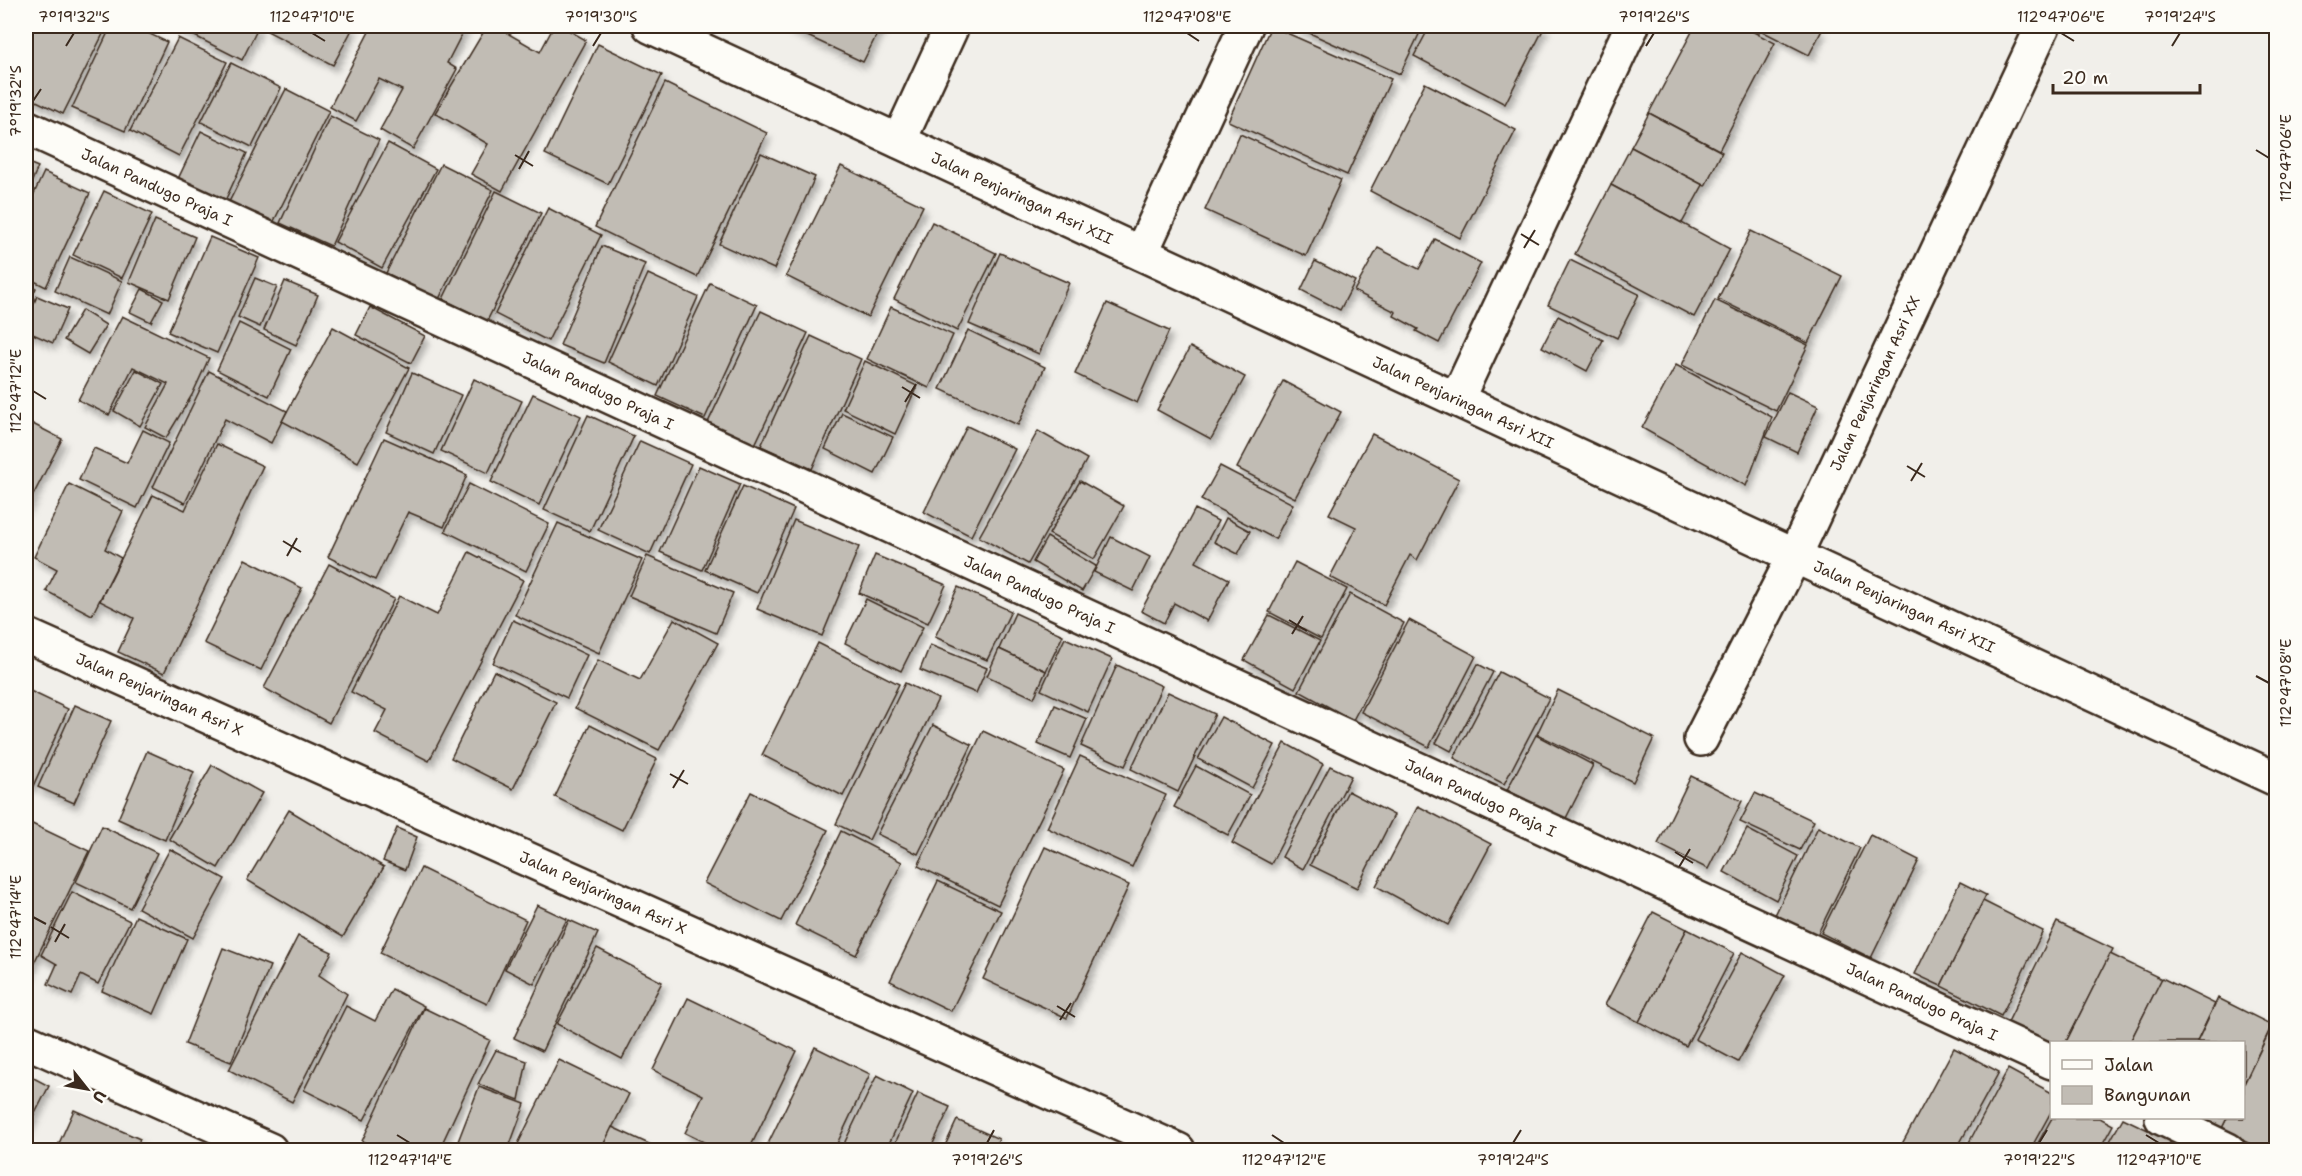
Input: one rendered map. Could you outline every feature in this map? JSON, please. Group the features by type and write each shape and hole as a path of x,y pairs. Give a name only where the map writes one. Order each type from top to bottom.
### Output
{"street":[{"name":"Jalan Penjaringan Asri XII","path":"650,26 2277,779"},
{"path":"899,141 952,26"},
{"path":"1141,253 1246,26"},
{"path":"1457,399 1632,26"},
{"name":"Jalan Penjaringan Asri XX","path":"1701,739 1795,555 2043,26"},
{"name":"Jalan Pandugo Praja I","path":"26,127 2050,1061"},
{"name":"Jalan Penjaringan Asri X","path":"26,635 1178,1150"},
{"path":"26,1041 270,1150"},
{"path":"2164,1119 2228,1150"}],"building":[{"path":"30,26 107,26 63,114 26,96 26,34"},
{"path":"111,26 133,26 167,42 125,131 72,108"},
{"path":"175,26 259,26 242,60"},
{"path":"270,26 354,26 333,65 267,31"},
{"path":"372,26 466,26 447,63 457,69 413,149 380,130 402,90 379,79 356,121 330,107"},
{"path":"487,26 495,26 540,52 554,26 561,26 586,40 502,191 471,174 488,144 435,113"},
{"path":"786,26 881,26 863,62"},
{"path":"1271,26 1391,79 1347,175 1228,121"},
{"path":"1294,26 1423,26 1400,74"},
{"path":"1430,26 1545,26 1505,104 1414,56"},
{"path":"1695,26 1742,26 1775,43 1719,150 1649,113"},
{"path":"1745,26 1813,26 1822,30 1809,55 1760,30 1759,33"},
{"path":"178,38 227,62 179,156 130,131"},
{"path":"598,44 662,75 608,184 545,154"},
{"path":"231,63 281,88 252,147 201,122"},
{"path":"665,83 767,133 697,277 595,227"},
{"path":"1425,83 1516,130 1460,238 1370,191"},
{"path":"286,89 329,111 270,229 226,208"},
{"path":"1649,113 1722,152 1705,186 1631,147"},
{"path":"330,116 379,140 331,246 280,223"},
{"path":"201,131 247,153 224,203 177,181"},
{"path":"1240,134 1341,180 1306,256 1205,210"},
{"path":"388,143 436,169 382,268 335,242"},
{"path":"1631,147 1703,185 1682,223 1611,185"},
{"path":"761,153 815,177 774,269 719,244"},
{"path":"26,162 38,167 26,195"},
{"path":"441,164 493,190 439,299 386,273"},
{"path":"841,166 923,206 868,317 786,276"},
{"path":"44,172 90,193 46,287 26,277 26,211"},
{"path":"1611,185 1730,249 1694,317 1575,254"},
{"path":"104,191 152,214 122,278 73,255"},
{"path":"496,191 541,213 487,321 443,299"},
{"path":"548,208 601,235 548,341 495,314"},
{"path":"155,220 195,237 169,299 129,282"},
{"path":"932,222 996,253 957,331 894,299"},
{"path":"1751,231 1842,276 1808,343 1718,299"},
{"path":"210,237 259,258 217,353 168,332"},
{"path":"1435,239 1481,263 1439,343 1394,316 1396,312 1354,291 1378,248 1419,269"},
{"path":"602,246 645,264 604,363 560,345"},
{"path":"1000,253 1069,283 1039,354 969,324"},
{"path":"70,257 122,281 107,315 55,291"},
{"path":"1570,260 1639,294 1617,338 1548,305"},
{"path":"1315,261 1355,281 1340,310 1301,290"},
{"path":"648,274 698,297 658,386 608,362"},
{"path":"255,278 277,287 260,327 238,317"},
{"path":"285,281 318,295 296,345 264,330"},
{"path":"26,283 36,288 26,310"},
{"path":"710,283 757,305 705,418 657,396"},
{"path":"142,289 163,300 151,322 130,312"},
{"path":"37,296 68,309 53,343 26,331 26,323"},
{"path":"1715,300 1808,345 1776,411 1682,365"},
{"path":"1107,303 1169,331 1137,403 1075,374"},
{"path":"370,307 425,336 411,363 356,335"},
{"path":"891,307 953,335 929,388 867,359"},
{"path":"82,310 106,325 88,354 64,340"},
{"path":"761,311 808,333 751,453 704,431"},
{"path":"122,316 209,358 192,395 166,438 145,427 168,384 133,367 109,415 78,400"},
{"path":"1558,316 1603,340 1587,371 1542,347"},
{"path":"239,323 291,349 269,396 217,370"},
{"path":"333,327 409,368 358,462 282,421"},
{"path":"968,330 1045,367 1018,425 940,389"},
{"path":"811,336 861,359 812,469 761,446"},
{"path":"1190,347 1245,377 1211,439 1157,410"},
{"path":"865,361 917,386 895,434 843,409"},
{"path":"1676,365 1772,417 1746,486 1642,428"},
{"path":"136,370 163,384 140,426 114,411"},
{"path":"209,371 287,411 271,443 225,419 185,503 153,487"},
{"path":"412,373 461,395 434,454 386,432"},
{"path":"474,379 522,401 488,473 441,451"},
{"path":"1283,381 1341,412 1295,498 1237,468"},
{"path":"1788,392 1818,406 1797,452 1766,437"},
{"path":"533,394 581,416 539,505 491,482"},
{"path":"842,413 893,437 875,474 825,449"},
{"path":"588,415 634,436 590,531 544,510"},
{"path":"29,422 62,439 26,509 26,430"},
{"path":"967,426 1015,449 971,536 924,512"},
{"path":"143,430 169,443 137,508 79,480 94,448 127,463"},
{"path":"1038,431 1087,459 1028,564 979,537"},
{"path":"1372,434 1459,479 1417,560 1410,555 1384,605 1330,577 1356,527 1329,514"},
{"path":"384,438 467,475 444,527 408,512 375,580 328,557"},
{"path":"640,441 691,464 650,554 598,530"},
{"path":"217,444 263,466 164,673 118,652 134,618 100,601 153,495 185,510"},
{"path":"699,466 740,484 702,570 660,552"},
{"path":"1220,466 1293,504 1275,539 1201,500"},
{"path":"1080,481 1124,506 1094,559 1049,534"},
{"path":"69,484 123,511 105,549 121,558 92,615 46,591 57,569 34,557"},
{"path":"469,484 549,524 526,571 445,531"},
{"path":"743,486 794,509 757,593 705,570"},
{"path":"1195,509 1218,521 1196,562 1229,579 1207,621 1174,603 1164,623 1141,611"},
{"path":"1226,518 1250,531 1238,554 1214,542"},
{"path":"794,520 859,547 822,636 757,609"},
{"path":"558,523 642,560 599,653 515,615"},
{"path":"1047,537 1096,566 1082,591 1033,562"},
{"path":"1111,537 1150,557 1133,591 1094,572"},
{"path":"469,552 523,580 429,761 375,733 387,710 351,692 399,596 437,615"},
{"path":"875,555 946,585 928,623 859,593"},
{"path":"647,556 733,593 716,633 629,596"},
{"path":"245,559 302,588 261,670 204,643"},
{"path":"1295,562 1347,589 1321,639 1269,612"},
{"path":"329,564 394,599 329,723 264,688"},
{"path":"958,587 1011,611 987,660 935,637"},
{"path":"1350,594 1404,623 1353,720 1299,691"},
{"path":"866,599 923,627 901,671 845,643"},
{"path":"1015,613 1063,635 1046,671 999,649"},
{"path":"1269,615 1320,641 1295,688 1244,660"},
{"path":"674,619 718,643 659,750 575,708 598,660 640,680"},
{"path":"513,620 587,655 567,698 493,663"},
{"path":"1409,620 1476,656 1429,747 1361,712"},
{"path":"1065,638 1112,659 1088,712 1041,690"},
{"path":"818,643 899,684 843,796 762,755"},
{"path":"930,645 987,668 976,693 920,670"},
{"path":"999,649 1046,671 1034,698 987,676"},
{"path":"1478,664 1493,672 1451,751 1436,743"},
{"path":"1117,665 1162,686 1125,766 1081,746"},
{"path":"494,671 556,702 513,789 451,758"},
{"path":"1499,672 1549,698 1504,784 1454,758"},
{"path":"905,683 938,699 869,840 836,824"},
{"path":"26,689 68,709 33,786 26,783"},
{"path":"1558,690 1654,738 1633,782 1537,734"},
{"path":"1168,692 1215,714 1178,792 1131,769"},
{"path":"75,705 111,721 74,803 38,787"},
{"path":"1055,705 1087,719 1070,758 1038,744"},
{"path":"1221,717 1275,745 1252,788 1198,759"},
{"path":"590,725 657,759 622,830 555,797"},
{"path":"933,725 972,745 918,854 877,834"},
{"path":"983,731 1064,770 998,905 918,866"},
{"path":"1536,735 1593,765 1565,820 1507,790"},
{"path":"1285,743 1323,764 1271,864 1232,843"},
{"path":"147,751 194,772 165,840 118,819"},
{"path":"1080,756 1166,795 1132,867 1047,828"},
{"path":"212,765 262,793 218,868 169,839"},
{"path":"1196,766 1250,795 1228,835 1174,807"},
{"path":"1330,766 1351,776 1303,869 1282,857"},
{"path":"1691,776 1742,801 1708,869 1658,844"},
{"path":"1348,791 1394,815 1357,888 1310,865"},
{"path":"751,792 828,830 781,921 704,883"},
{"path":"1755,793 1814,821 1800,850 1740,822"},
{"path":"1418,806 1491,844 1448,925 1376,886"},
{"path":"289,810 384,867 343,937 247,880"},
{"path":"26,821 89,851 27,977 26,976"},
{"path":"102,826 157,853 130,908 76,882"},
{"path":"1818,827 1860,848 1817,935 1775,915"},
{"path":"397,828 417,837 405,870 383,861"},
{"path":"1747,829 1798,856 1776,900 1724,872"},
{"path":"841,831 902,862 856,955 795,925"},
{"path":"1870,835 1919,860 1871,958 1821,933"},
{"path":"1045,847 1129,885 1067,1018 983,979"},
{"path":"170,849 225,879 193,938 138,908"},
{"path":"421,868 526,920 487,1004 380,953"},
{"path":"938,881 1001,911 951,1011 890,981"},
{"path":"1960,882 1986,895 1941,986 1915,974"},
{"path":"72,892 130,921 98,984 81,975 72,995 48,984 57,964 41,955"},
{"path":"1983,901 2043,931 2001,1016 1941,986"},
{"path":"537,905 567,919 534,984 505,969"},
{"path":"1653,912 1687,929 1639,1022 1605,1005"},
{"path":"136,916 187,939 154,1014 102,991"},
{"path":"569,920 598,933 542,1051 514,1038"},
{"path":"2057,922 2113,949 2067,1041 2050,1041 2050,1045 2007,1024"},
{"path":"1687,929 1734,953 1686,1046 1639,1022"},
{"path":"298,936 332,952 319,975 347,994 292,1102 229,1070"},
{"path":"223,948 270,966 231,1062 185,1044"},
{"path":"597,948 662,982 622,1059 557,1024"},
{"path":"1742,952 1785,975 1738,1062 1695,1039"},
{"path":"2110,954 2162,979 2131,1041 2066,1041"},
{"path":"2162,978 2215,1004 2197,1041 2130,1041"},
{"path":"392,989 424,1006 364,1120 304,1090 346,1006 375,1021"},
{"path":"688,998 797,1051 749,1150 720,1150 685,1133 703,1095 653,1070"},
{"path":"2218,998 2272,1025 2245,1082 2245,1041 2197,1041"},
{"path":"424,1008 490,1040 439,1150 383,1150 362,1141"},
{"path":"2272,1026 2276,1028 2276,1149 2263,1150 2221,1130 2226,1119 2245,1119 2245,1082"},
{"path":"815,1047 870,1074 834,1150 765,1150"},
{"path":"1954,1048 1999,1072 1956,1150 1914,1150 1902,1144"},
{"path":"496,1050 527,1061 519,1100 478,1084"},
{"path":"559,1060 629,1094 601,1150 515,1150"},
{"path":"2008,1069 2050,1092 2050,1114 2030,1150 1965,1150"},
{"path":"26,1074 49,1086 26,1131"},
{"path":"877,1075 913,1093 886,1150 841,1150"},
{"path":"479,1087 525,1104 508,1150 455,1149"},
{"path":"918,1093 950,1107 930,1150 892,1150"},
{"path":"74,1110 140,1139 135,1150 56,1150"},
{"path":"2051,1119 2102,1119 2113,1125 2099,1150 2034,1150"},
{"path":"2122,1119 2171,1141 2166,1150 2105,1150"},
{"path":"2198,1119 2226,1119 2221,1130"},
{"path":"957,1120 999,1139 994,1150 943,1150"},
{"path":"612,1127 662,1150 601,1150"},
{"path":"2176,1143 2191,1150 2172,1150"}]}
